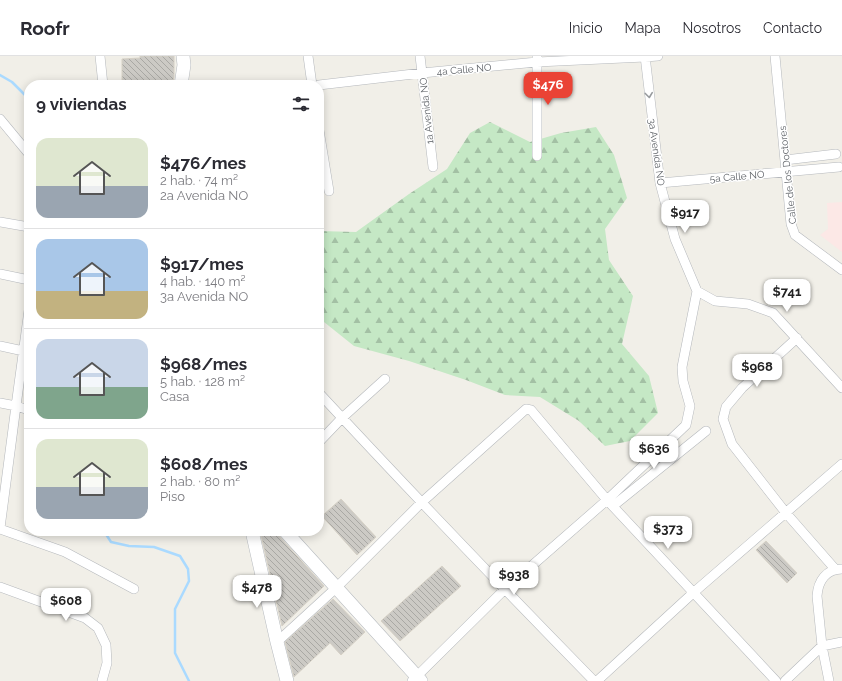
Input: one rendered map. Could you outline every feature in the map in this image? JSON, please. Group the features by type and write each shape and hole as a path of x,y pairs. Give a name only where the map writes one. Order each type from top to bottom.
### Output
{"main road":[{"path":"182,80 184,65 183,56"},
{"path":"253,536 287,681"},
{"path":"289,536 416,680"}],"street":[{"path":"100,56 102,80"},
{"path":"308,56 311,80"},
{"name":"1a Avenida NO","path":"420,56 433,167"},
{"name":"4a Calle NO","path":"324,84 537,59 658,56"},
{"name":"Calle de los Doctores","path":"775,56 791,224 795,235 842,270"},
{"name":"3a Avenida NO","path":"645,57 660,183 675,239 697,290"},
{"path":"537,59 537,156"},
{"path":"0,118 24,148"},
{"path":"785,160 836,154"},
{"path":"324,160 329,191"},
{"name":"5a Calle NO","path":"660,183 839,167"},
{"path":"0,222 24,226"},
{"path":"0,274 24,279"},
{"path":"610,503 686,425 690,406 683,381 682,367 697,290 715,301 748,304 773,313 842,388"},
{"path":"797,338 742,388 726,407 723,419 732,444 786,514 839,569 830,572 822,580 817,596 822,646 829,681"},
{"path":"0,346 24,351"},
{"path":"24,362 2,492 0,528 65,552 134,589"},
{"path":"324,437 342,418 385,379"},
{"path":"324,398 504,590 594,681"},
{"path":"0,403 24,408"},
{"path":"277,642 336,588 421,503 526,409 531,410 610,503 776,681"},
{"path":"416,680 504,590 610,503 706,431"},
{"path":"597,681 693,593 842,464"},
{"path":"0,587 85,618 98,628 106,645 107,663 102,681"},
{"path":"785,681 822,646 842,642"}],"shaded area":[{"path":"842,202 842,252 820,235 828,229 827,203"}],"green space":[{"path":"490,122 530,142 561,133 596,127 614,155 627,198 605,229 609,260 633,296 622,344 649,376 658,413 630,441 605,446 579,421 540,397 505,395 409,361 354,346 324,322 324,231 356,232 447,169 470,133"}],"building":[{"path":"140,56 174,56 173,80 122,80 122,59 140,58"},
{"path":"341,499 376,537 357,555 324,518 324,514"},
{"path":"261,536 279,536 324,586 282,626"},
{"path":"766,541 797,573 787,583 756,550"},
{"path":"442,566 461,586 400,641 381,621"},
{"path":"333,599 365,632 341,655 330,643 294,677 285,642"}],"waterway":[{"path":"0,75 12,82 24,94"},
{"path":"107,536 111,542 129,546 154,547 180,556 188,569 189,581 175,609 175,653 189,681"}]}
